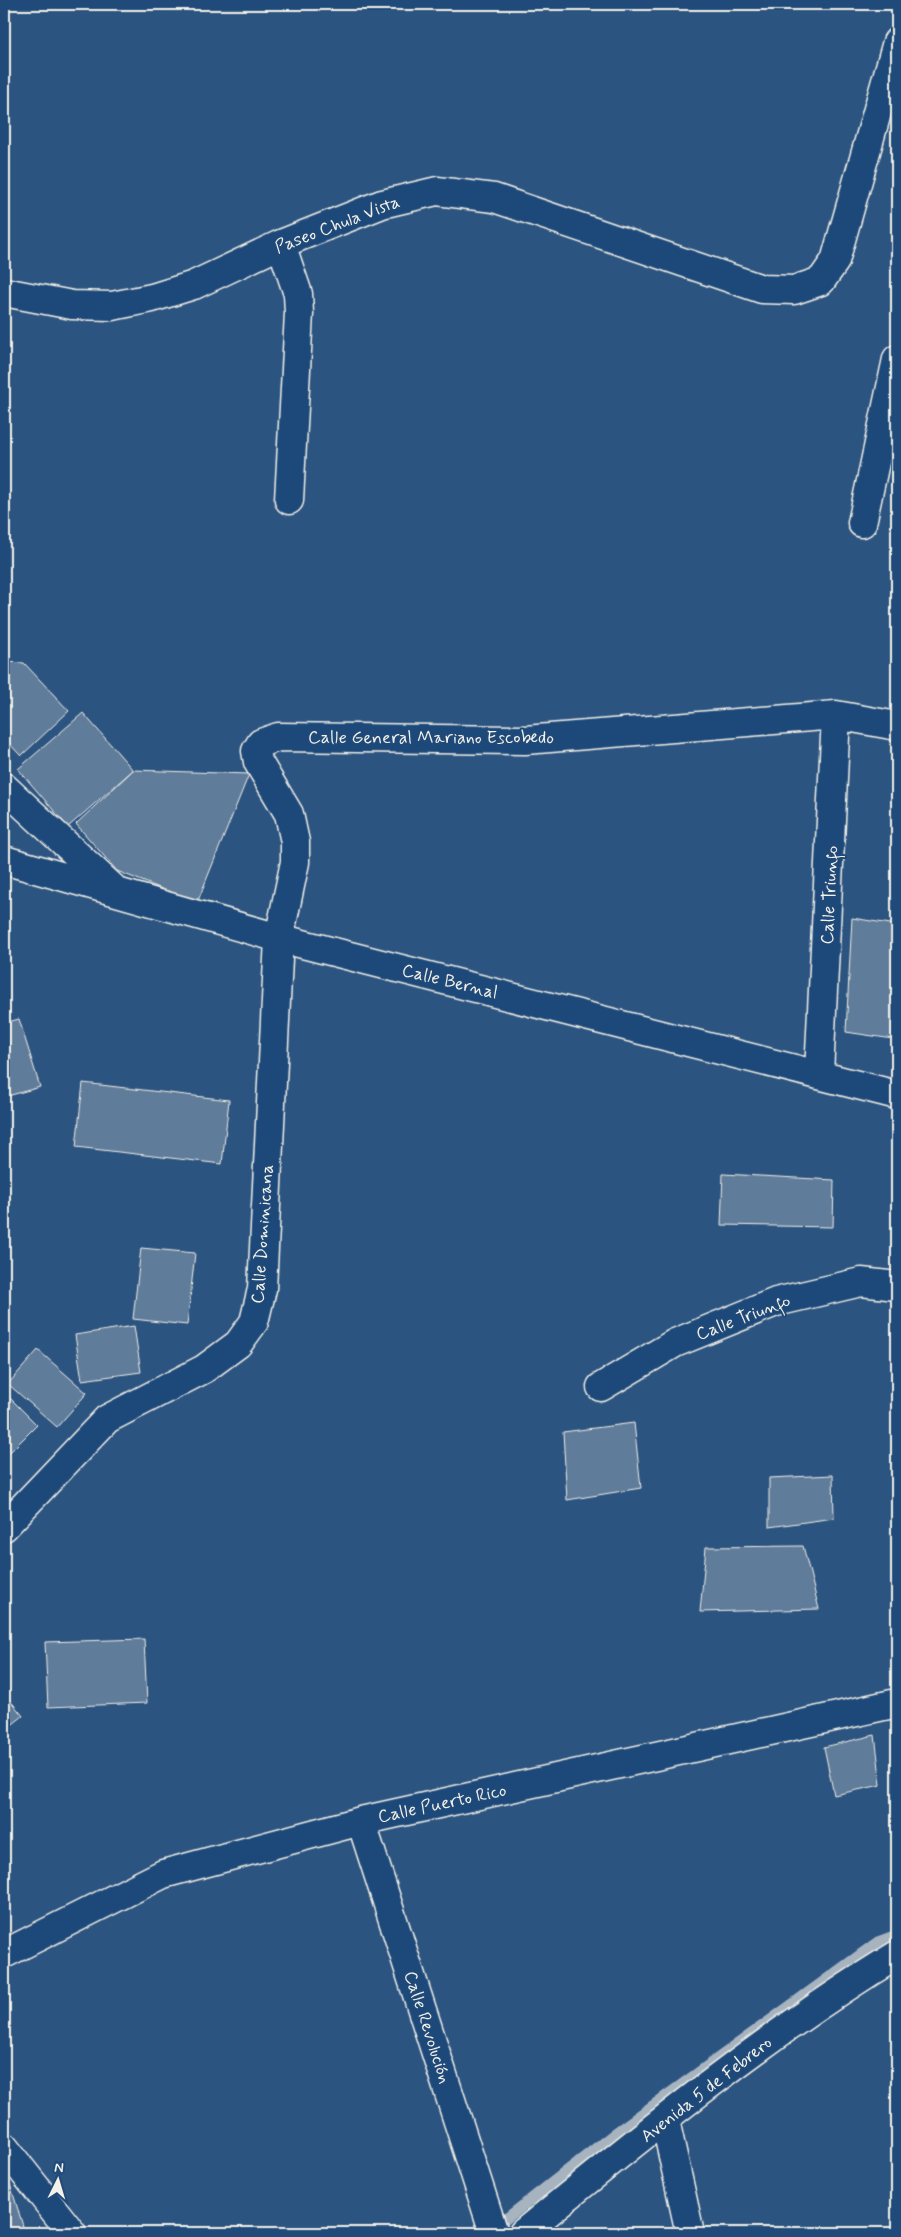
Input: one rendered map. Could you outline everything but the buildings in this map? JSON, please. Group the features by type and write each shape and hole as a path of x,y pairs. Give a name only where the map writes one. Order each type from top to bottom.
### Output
{"street":[{"name":"Paseo Chula Vista","path":"4,292 72,305 112,306 152,298 194,285 281,244 382,204 437,191 494,198 762,289 794,290 821,281 835,261 897,42"},
{"path":"281,244 298,294 299,312 289,500"},
{"path":"862,523 897,359"},
{"name":"Calle General Mariano Escobedo","path":"279,938 295,862 295,842 289,814 258,762 256,751 261,743 270,738 525,740 836,715 897,726"},
{"name":"Calle Triunfo","path":"819,1074 836,715"},
{"path":"4,787 115,890"},
{"name":"Calle Bernal","path":"4,860 279,938 897,1095"},
{"name":"Calle Dominicana","path":"4,1528 107,1418 204,1369 238,1344 254,1322 262,1289 279,938"},
{"name":"Calle Triunfo","path":"601,1387 675,1343 776,1302 861,1282 897,1286"},
{"name":"Calle Puerto Rico","path":"4,1954 163,1874 361,1820 897,1704"},
{"name":"Calle Revolución","path":"361,1820 494,2233"},
{"name":"Avenida 5 de Febrero","path":"523,2233 738,2061 840,1990 897,1956"},
{"path":"665,2120 690,2233"},
{"path":"4,2147 72,2233"}],"waterway":[{"path":"493,2229 614,2134 878,1942 897,1935"}]}
